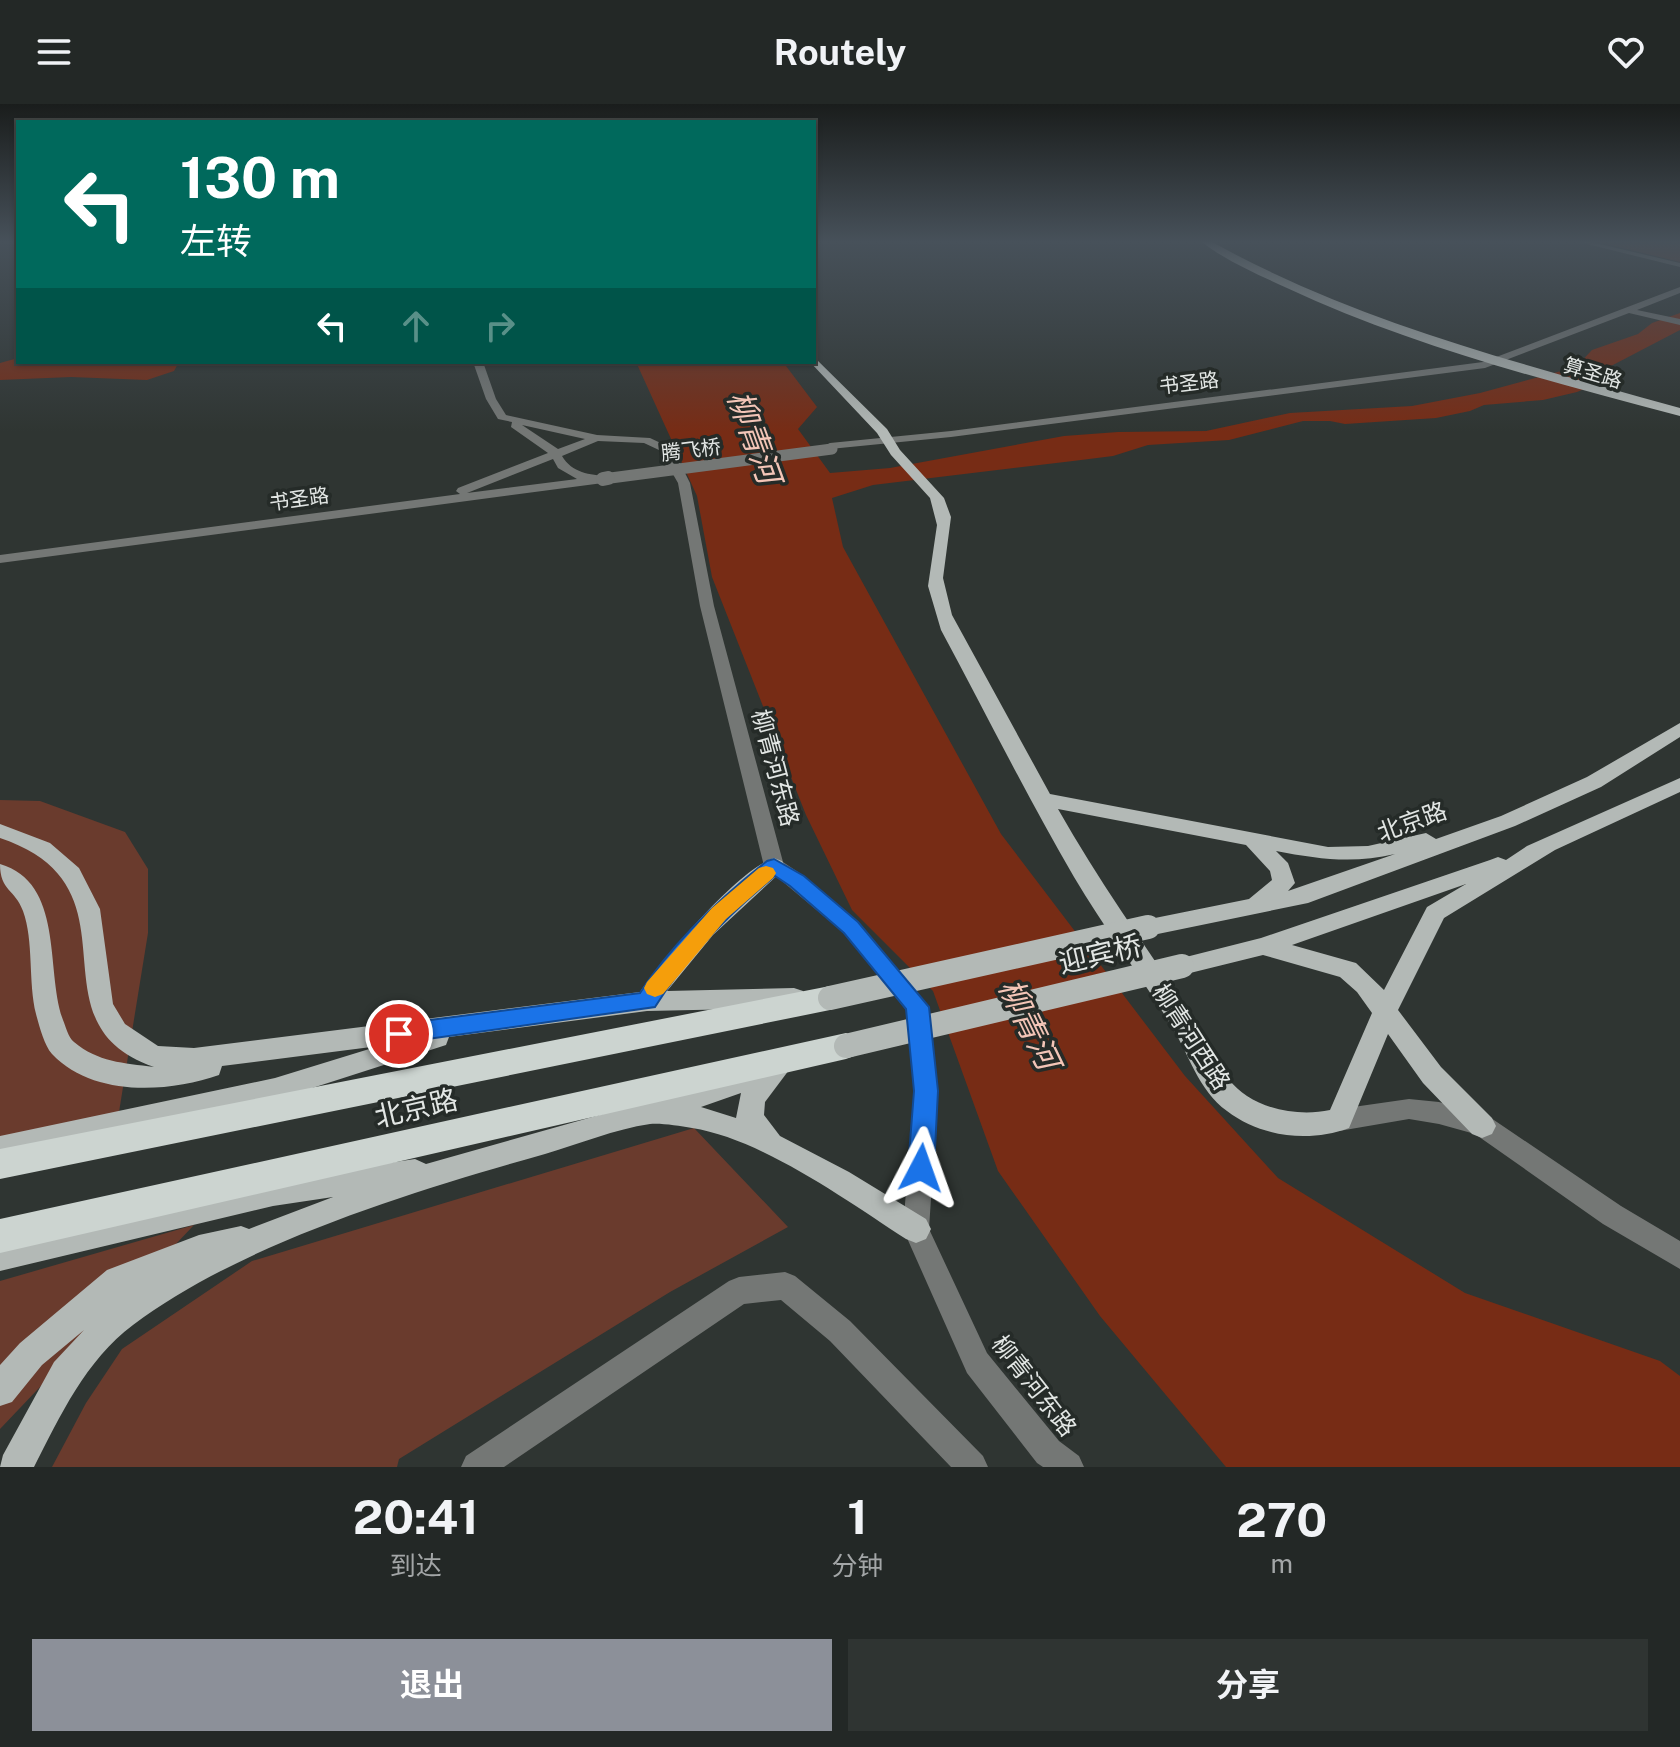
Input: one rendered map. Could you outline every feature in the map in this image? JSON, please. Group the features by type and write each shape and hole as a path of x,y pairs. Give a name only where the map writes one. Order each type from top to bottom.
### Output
{"highway":[{"name":"北京路","path":"0,1164 830,998"},
{"name":"北京路","path":"0,1236 846,1046"}],"main road":[{"name":"算圣路","path":"1334,306 1401,331 1680,414"},
{"name":"算圣路","path":"1343,306 1497,361"},
{"name":"柳青河西路","path":"816,362 883,432 888,447 941,506 945,525 936,569 936,594 949,630 1084,875 1182,1021 1216,1085 1237,1104 1268,1120 1316,1125 1339,1120"},
{"name":"柳青河西路","path":"808,364 872,433 886,440"},
{"name":"北京路","path":"1148,927 1300,897 1508,821 1594,782 1680,729"},
{"path":"1263,946 1547,846 1680,784"},
{"path":"1044,800 1328,854 1368,853 1508,821"},
{"path":"0,831 30,839 64,861 85,900 96,948 103,1011 117,1034 153,1057 194,1059 483,1024"},
{"path":"1250,908 1284,883 1280,868 1254,842"},
{"path":"1339,1120 1385,1012 1435,913 1547,846"},
{"path":"647,1001 661,979 733,899 774,866"},
{"path":"0,872 13,879 34,909 48,1012 60,1046 98,1071 156,1078 343,1040"},
{"name":"迎宾桥","path":"483,1024 647,1001 830,998 1148,927"},
{"path":"1263,946 1348,970 1366,985 1432,1075 1482,1126"},
{"name":"迎宾桥","path":"457,1166 649,1113 846,1046 1263,946"},
{"path":"675,965 685,991 719,998"},
{"path":"0,1148 275,1089 483,1024"},
{"path":"773,1147 750,1118 752,1098 776,1070"},
{"path":"649,1113 696,1117 731,1127 860,1193 916,1229"},
{"path":"15,1467 65,1373 120,1315 176,1280 271,1233 457,1166"},
{"path":"0,1257 273,1193 457,1166"},
{"path":"0,1390 31,1354 118,1281 199,1249 271,1233"}],"street":[{"name":"书圣路","path":"831,448 1485,365 1644,306"},
{"name":"书圣路","path":"1497,361 1518,357 1646,306"},
{"path":"1632,311 1680,322"},
{"path":"479,364 491,399 502,417 555,453 562,465 585,478"},
{"name":"柳青河东路","path":"502,417 597,438 646,440 663,448 684,483 707,606 774,866 797,881 851,928 917,1007 926,1091 916,1229 977,1363 1048,1452 1068,1467"},
{"path":"453,495 597,438"},
{"name":"腾飞桥","path":"602,478 831,448"},
{"name":"书圣路","path":"0,557 453,495 602,478"},
{"name":"书圣路","path":"0,557 602,478"},
{"name":"柳青河西路","path":"1339,1120 1409,1109 1439,1113 1482,1126 1612,1215 1680,1256"},
{"path":"477,1467 739,1291 785,1286 840,1331 972,1467"}],"shaded area":[{"path":"0,800 40,801 125,832 148,869 148,933 119,1112 0,1140"},
{"path":"694,1128 788,1227 670,1292 399,1459 397,1467 52,1467 86,1403 122,1349 252,1261"},
{"path":"194,1225 0,1429 0,1281"}],"water":[{"name":"柳青河","path":"1680,313 1680,330 1611,366 1612,377 1577,392 1543,400 1484,405 1436,418 1345,424 1303,421 1229,440 1148,445 1113,456 873,485 832,498 843,547 1001,834 1185,1076 1278,1178 1465,1293 1660,1361 1680,1376 1680,1467 1226,1467 1100,1316 998,1171 933,991 852,910 806,815 712,577 697,496 637,364 785,364 817,407 798,429 830,473 890,468 1064,436 1206,431 1290,413 1412,406 1480,393 1576,367 1592,350 1638,334 1652,323"},
{"path":"16,359 16,364 37,366 178,364 174,371 147,380 71,377 0,380 0,363"}],"slow traffic":[{"path":"655,988 705,928 733,899 766,873"}],"route":[{"path":"399,1034 647,1001 661,979 705,928 733,899 774,866 797,881 851,928 917,1007 926,1091 921,1168"}]}
